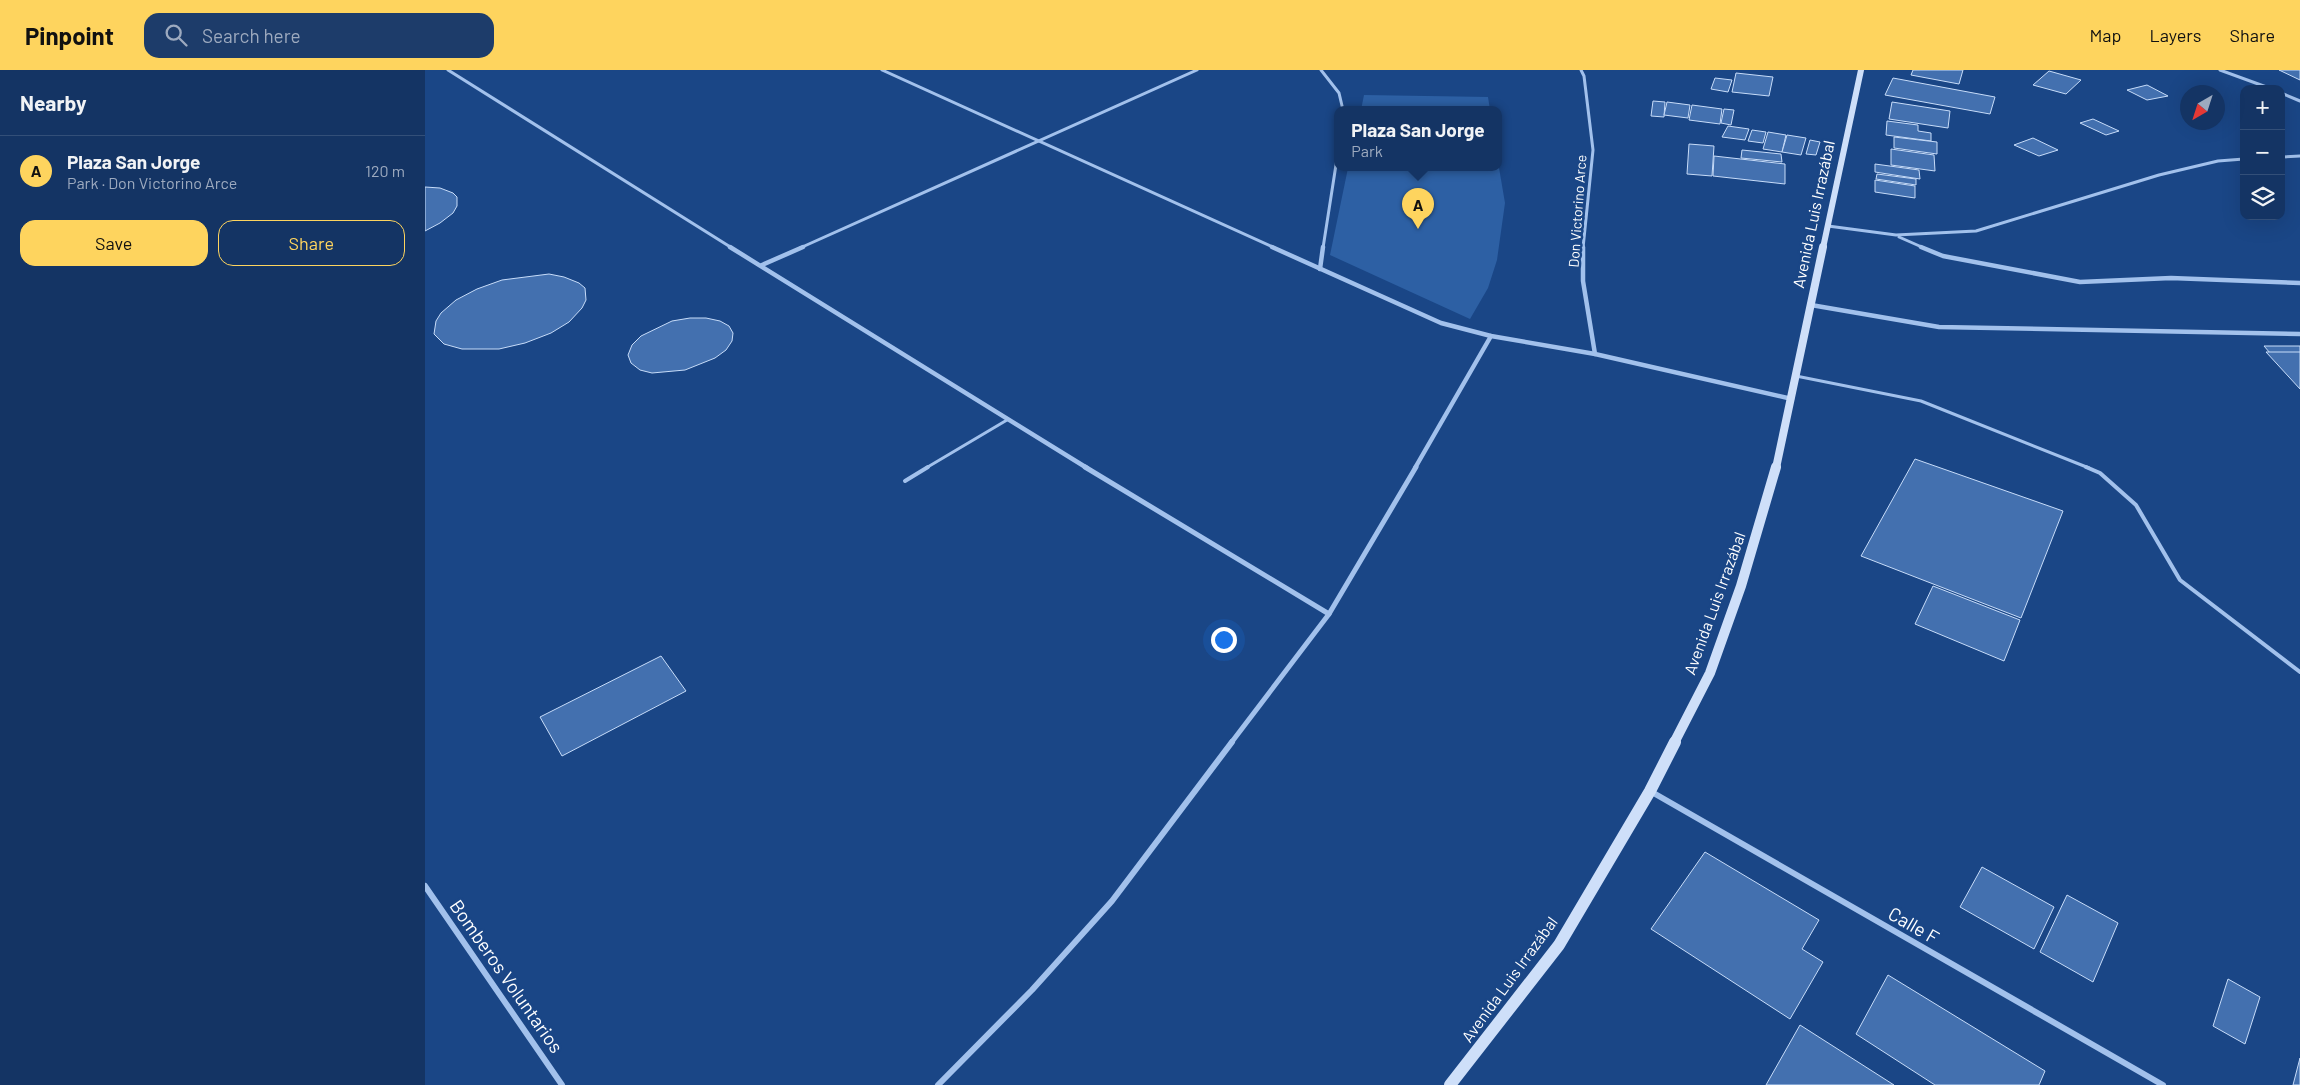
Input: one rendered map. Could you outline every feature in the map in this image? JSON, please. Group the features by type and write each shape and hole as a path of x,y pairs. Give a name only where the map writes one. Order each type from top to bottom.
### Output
{"main road":[{"name":"Avenida Luis Irrazábal","path":"1450,1085 1559,945 1650,791 1710,673 1741,586 1773,483 1861,70"}],"street":[{"path":"449,70 1007,420 1329,614"},
{"path":"881,70 1441,323 1491,336 1595,354 1791,399"},
{"path":"762,265 1197,70"},
{"path":"1321,70 1336,85 1343,106"},
{"name":"Don Victorino Arce","path":"1581,70 1584,76 1593,150 1583,236 1583,281 1595,354"},
{"path":"2221,70 2260,85"},
{"path":"2285,95 2300,101"},
{"path":"2285,157 2300,156"},
{"path":"1828,226 1896,235 1976,231 2159,176 2218,161 2240,159"},
{"path":"1320,269 1335,171"},
{"path":"1896,235 1943,256 2080,282 2171,278 2300,283"},
{"path":"1811,305 1939,327 2300,334"},
{"path":"938,1085 1032,990 1112,901 1329,614 1377,536 1491,336"},
{"name":"Calle F","path":"1650,791 2163,1085"},
{"name":"Bomberos Voluntarios","path":"425,886 562,1085"}],"lane":[{"path":"1796,376 1921,401 2100,473 2136,505 2180,580 2300,672"},
{"path":"905,481 1007,420"}],"shaded area":[{"path":"1364,95 1488,97 1489,106 1362,106"},
{"path":"1347,171 1500,171 1505,203 1497,260 1488,288 1470,319 1330,255"}],"building":[{"path":"1913,70 1963,70 1959,84 1911,75"},
{"path":"2279,70 2300,70 2300,80"},
{"path":"2049,71 2081,80 2066,94 2033,85"},
{"path":"1736,73 1773,77 1769,96 1732,92"},
{"path":"1715,78 1732,80 1728,92 1711,89"},
{"path":"1893,78 1995,97 1990,114 1885,95"},
{"path":"2147,85 2168,96 2147,100 2127,90"},
{"path":"1653,101 1665,102 1664,117 1651,116"},
{"path":"1667,102 1690,105 1688,118 1664,115"},
{"path":"1892,102 1950,111 1948,128 1889,119"},
{"path":"1692,105 1722,109 1720,124 1689,120"},
{"path":"1724,109 1734,110 1731,125 1721,123"},
{"path":"2093,119 2119,131 2106,135 2080,123"},
{"path":"1887,121 1918,125 1918,131 1931,133 1931,141 1886,135"},
{"path":"1728,126 1749,129 1745,140 1722,137"},
{"path":"1752,130 1766,132 1763,143 1748,141"},
{"path":"1768,132 1786,135 1782,152 1763,149"},
{"path":"1787,135 1806,138 1801,155 1782,152"},
{"path":"1894,137 1937,142 1937,154 1894,148"},
{"path":"2033,138 2058,150 2039,156 2014,145"},
{"path":"1810,140 1820,142 1816,155 1806,154"},
{"path":"1689,144 1714,146 1712,176 1687,174"},
{"path":"1891,149 1934,155 1935,171 1891,165"},
{"path":"1742,150 1781,154 1782,162 1741,158"},
{"path":"1714,156 1785,164 1785,184 1713,176"},
{"path":"1875,164 1919,170 1920,179 1875,172"},
{"path":"1877,174 1916,179 1916,185 1876,179"},
{"path":"1875,180 1915,186 1915,198 1875,192"},
{"path":"425,187 440,188 453,193 457,197 457,206 453,213 425,231"},
{"path":"549,274 579,283 585,288 586,300 582,308 569,322 551,333 525,343 499,349 462,349 444,344 434,334 436,321 441,313 456,300 477,289 502,280"},
{"path":"706,318 720,321 729,326 733,333 732,341 726,350 715,358 685,370 652,373 640,370 631,363 628,355 632,345 641,336 672,321"},
{"path":"2264,346 2300,346 2300,388"},
{"path":"2266,352 2300,352 2300,389"},
{"path":"1915,459 2063,511 2021,618 1861,556"},
{"path":"1933,586 2020,620 2004,661 1915,624"},
{"path":"661,656 686,691 562,756 540,717"},
{"path":"1705,852 1819,920 1802,949 1823,962 1790,1019 1651,929"},
{"path":"1982,867 2054,907 2034,949 1960,907"},
{"path":"2067,895 2118,923 2093,982 2040,952"},
{"path":"1888,975 2045,1071 2039,1085 1935,1085 1856,1034"},
{"path":"2228,979 2260,997 2245,1044 2213,1026"},
{"path":"1800,1025 1894,1085 1766,1085"},
{"path":"2300,1058 2300,1085 2293,1085"}],"place":[{"name":"Plaza San Jorge","path":"1418,229"}]}
